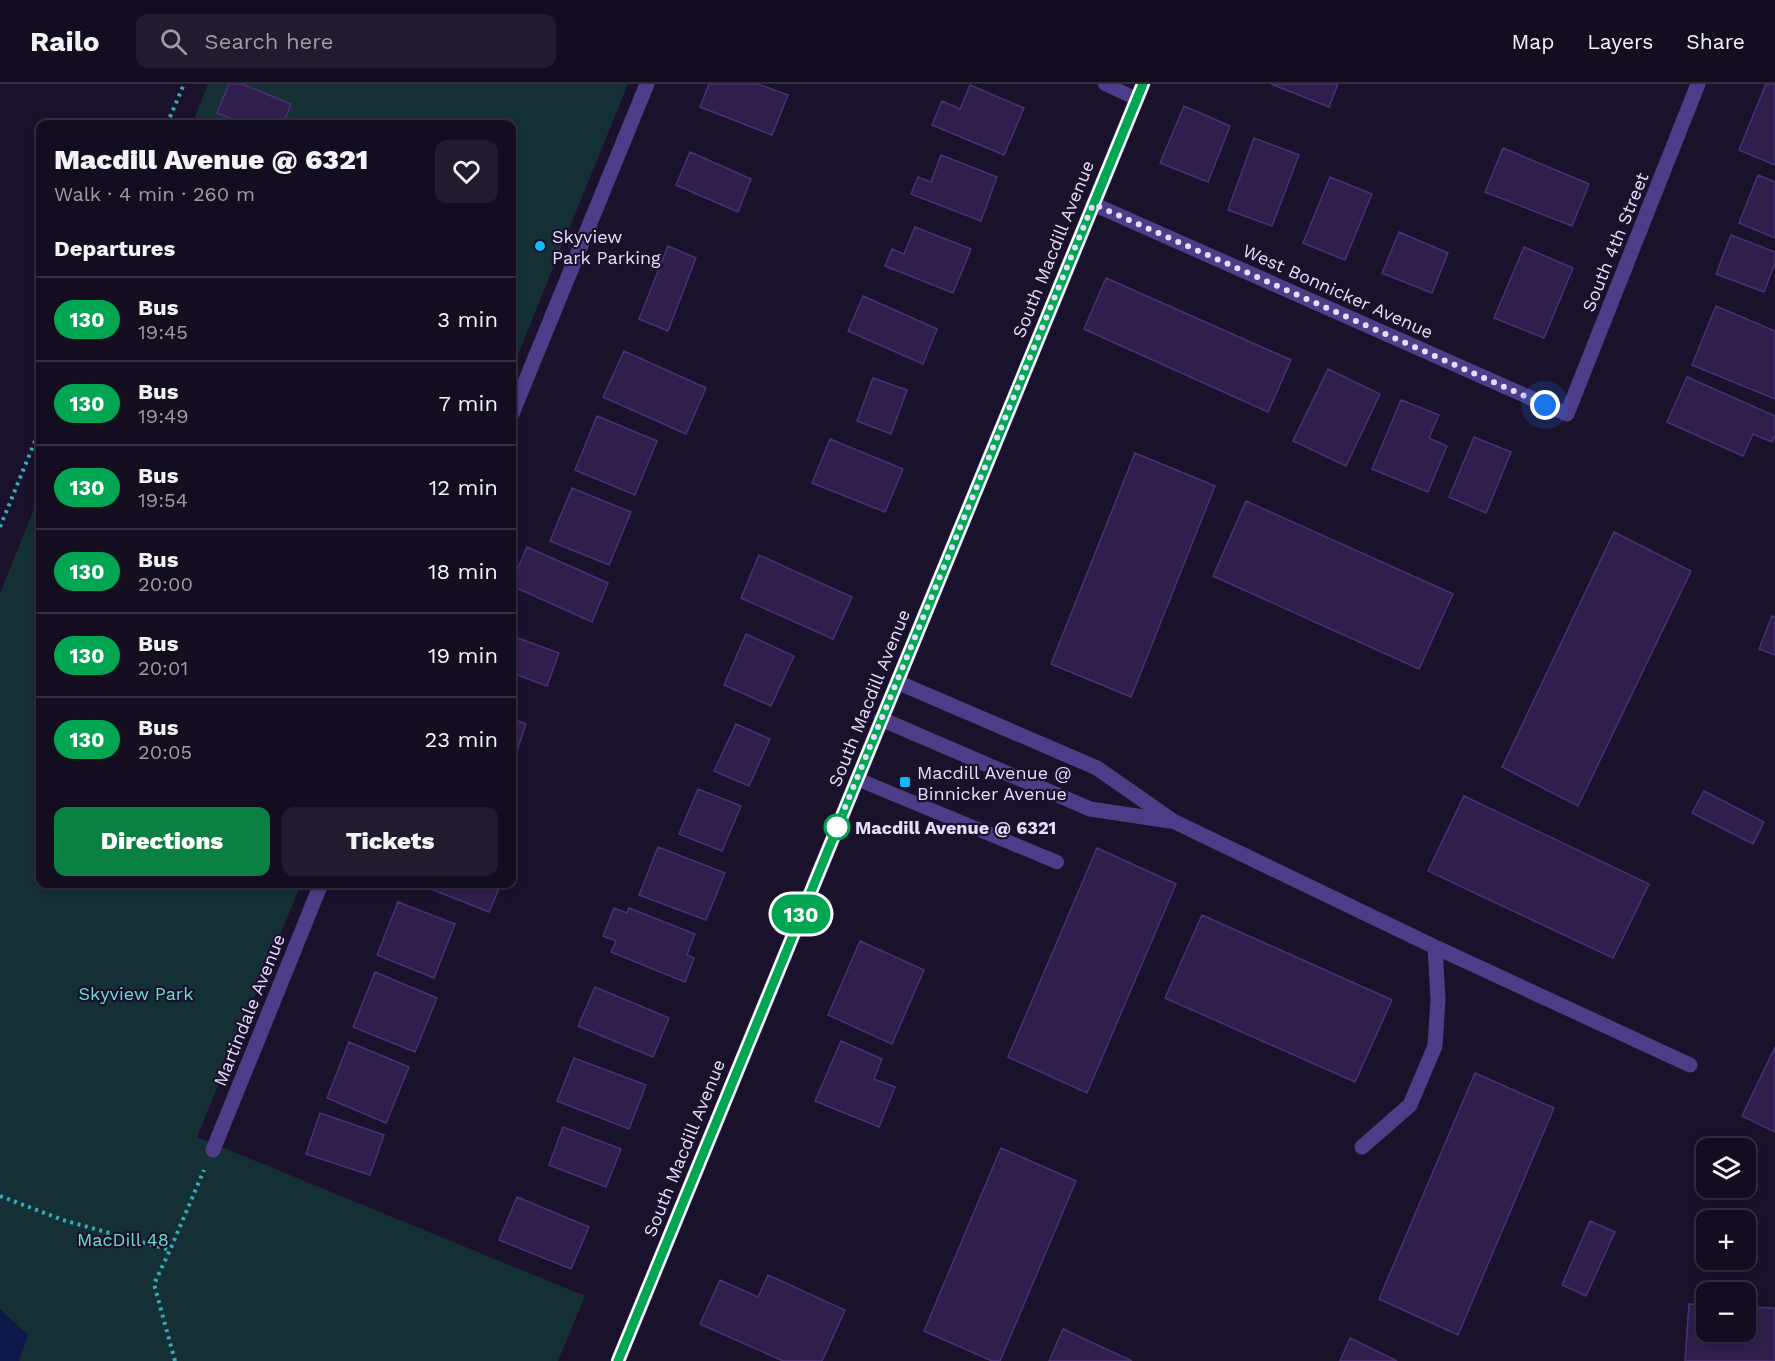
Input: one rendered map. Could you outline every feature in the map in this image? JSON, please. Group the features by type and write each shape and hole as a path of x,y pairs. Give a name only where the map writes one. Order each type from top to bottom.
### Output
{"street":[{"path":"516,404 647,84"},
{"name":"South 4th Street","path":"1567,414 1698,84"},
{"name":"South Macdill Avenue","path":"618,1361 1140,91"},
{"name":"West Bonnicker Avenue","path":"1093,204 1567,414"},
{"path":"897,682 1097,768 1173,821 1435,947 1690,1065"},
{"path":"881,719 1090,809 1173,821"},
{"name":"Martindale Avenue","path":"213,1150 319,888"},
{"path":"1362,1147 1410,1104 1435,1046 1438,1000 1435,947"}],"lane":[{"path":"1105,84 1140,91"},
{"path":"856,779 1057,862"}],"path":[{"path":"169,120 184,84"},
{"path":"0,527 36,439"},
{"path":"175,1361 154,1284 213,1150"},
{"path":"0,1196 63,1220 170,1250"}],"green space":[{"path":"208,84 628,84 516,359 516,120 194,120"},
{"name":"MacDill 48","path":"36,504 36,888 299,888 197,1137 585,1296 558,1361 0,1361 0,593"}],"shaded area":[{"path":"0,1309 28,1335 19,1361 0,1361"}],"building":[{"path":"229,84 242,84 291,104 285,120 234,120 217,113"},
{"path":"709,84 758,84 788,95 772,135 700,107"},
{"path":"1271,84 1338,84 1329,107"},
{"path":"1766,84 1775,84 1775,165 1739,150"},
{"path":"970,85 1024,108 1004,155 932,125 942,101 960,109"},
{"path":"1184,106 1230,126 1208,182 1160,163"},
{"path":"1254,138 1299,155 1272,226 1228,210"},
{"path":"1503,148 1589,184 1572,226 1485,192"},
{"path":"690,152 751,179 738,212 676,185"},
{"path":"941,155 997,177 981,221 911,194 918,177 931,182"},
{"path":"1758,175 1775,182 1775,238 1739,223"},
{"path":"1330,177 1372,194 1345,260 1303,243"},
{"path":"915,227 971,249 953,293 885,266 892,249 904,254"},
{"path":"1399,232 1448,253 1432,293 1382,273"},
{"path":"1731,235 1775,252 1775,263 1764,292 1716,274"},
{"path":"668,246 696,258 668,331 639,319"},
{"path":"1524,247 1573,268 1544,338 1494,318"},
{"path":"1106,278 1291,360 1268,412 1084,329"},
{"path":"863,296 937,329 923,364 848,331"},
{"path":"1716,306 1775,331 1775,399 1692,365"},
{"path":"624,351 706,388 686,434 603,397"},
{"path":"1328,369 1380,394 1346,466 1293,441"},
{"path":"1687,377 1775,416 1775,435 1772,442 1753,434 1743,456 1667,422"},
{"path":"873,378 907,390 891,434 857,421"},
{"path":"1401,400 1439,415 1429,438 1447,446 1428,492 1372,469"},
{"path":"597,416 657,441 635,495 575,470"},
{"path":"1474,437 1511,452 1486,513 1449,497"},
{"path":"830,439 903,469 885,512 812,483"},
{"path":"1135,453 1215,486 1131,697 1051,664"},
{"path":"572,488 631,512 609,565 550,541"},
{"path":"1246,501 1453,594 1419,669 1213,576"},
{"path":"1614,532 1691,571 1578,806 1502,767"},
{"path":"527,547 608,583 592,622 516,588 516,573"},
{"path":"759,555 852,597 833,639 741,598"},
{"path":"1772,616 1775,617 1775,655 1759,649"},
{"path":"746,634 794,656 771,706 724,685"},
{"path":"516,637 559,653 547,686 516,674"},
{"path":"516,720 526,724 516,753"},
{"path":"736,724 770,739 749,786 714,771"},
{"path":"698,789 741,806 722,851 679,834"},
{"path":"1704,791 1764,822 1753,844 1692,813"},
{"path":"1464,796 1649,884 1613,958 1428,871"},
{"path":"658,847 725,873 706,920 639,895"},
{"path":"1097,848 1176,884 1087,1093 1008,1057"},
{"path":"428,888 499,888 489,912"},
{"path":"398,902 455,924 434,978 377,955"},
{"path":"614,908 627,913 629,908 695,934 687,955 694,958 685,982 611,952 616,941 603,936"},
{"path":"1202,915 1392,1000 1355,1082 1165,998"},
{"path":"860,941 924,970 892,1044 828,1015"},
{"path":"375,972 437,998 415,1052 353,1027"},
{"path":"595,987 669,1018 653,1057 578,1026"},
{"path":"841,1041 882,1059 874,1079 895,1087 879,1127 815,1101"},
{"path":"349,1042 409,1067 386,1123 327,1098"},
{"path":"1775,1047 1775,1132 1742,1116"},
{"path":"574,1058 646,1085 629,1129 557,1101"},
{"path":"1475,1073 1554,1108 1458,1335 1379,1299"},
{"path":"320,1113 384,1135 370,1175 306,1154"},
{"path":"563,1127 621,1149 606,1187 549,1165"},
{"path":"1001,1148 1076,1181 1000,1361 992,1361 924,1331"},
{"path":"517,1197 589,1227 571,1269 499,1240"},
{"path":"1590,1221 1615,1232 1586,1296 1562,1285"},
{"path":"768,1275 845,1310 822,1361 783,1361 700,1324 720,1280 758,1297"},
{"path":"1689,1304 1696,1304 1696,1342 1756,1342 1756,1307 1775,1308 1775,1361 1685,1361"},
{"path":"1063,1329 1132,1361 1049,1361"},
{"path":"1350,1338 1397,1361 1340,1361"}],"bus line":[{"name":"130","path":"618,1361 1143,84"}],"place":[{"name":"Skyview Park Parking","path":"540,246"},
{"name":"Macdill Avenue @ Binnicker Avenue","path":"905,782"},
{"name":"Macdill Avenue @ 6321","path":"837,827"}],"route":[{"path":"837,827 1093,204 1545,405"}],"park label":[{"name":"Skyview Park","path":"136,993"}]}
